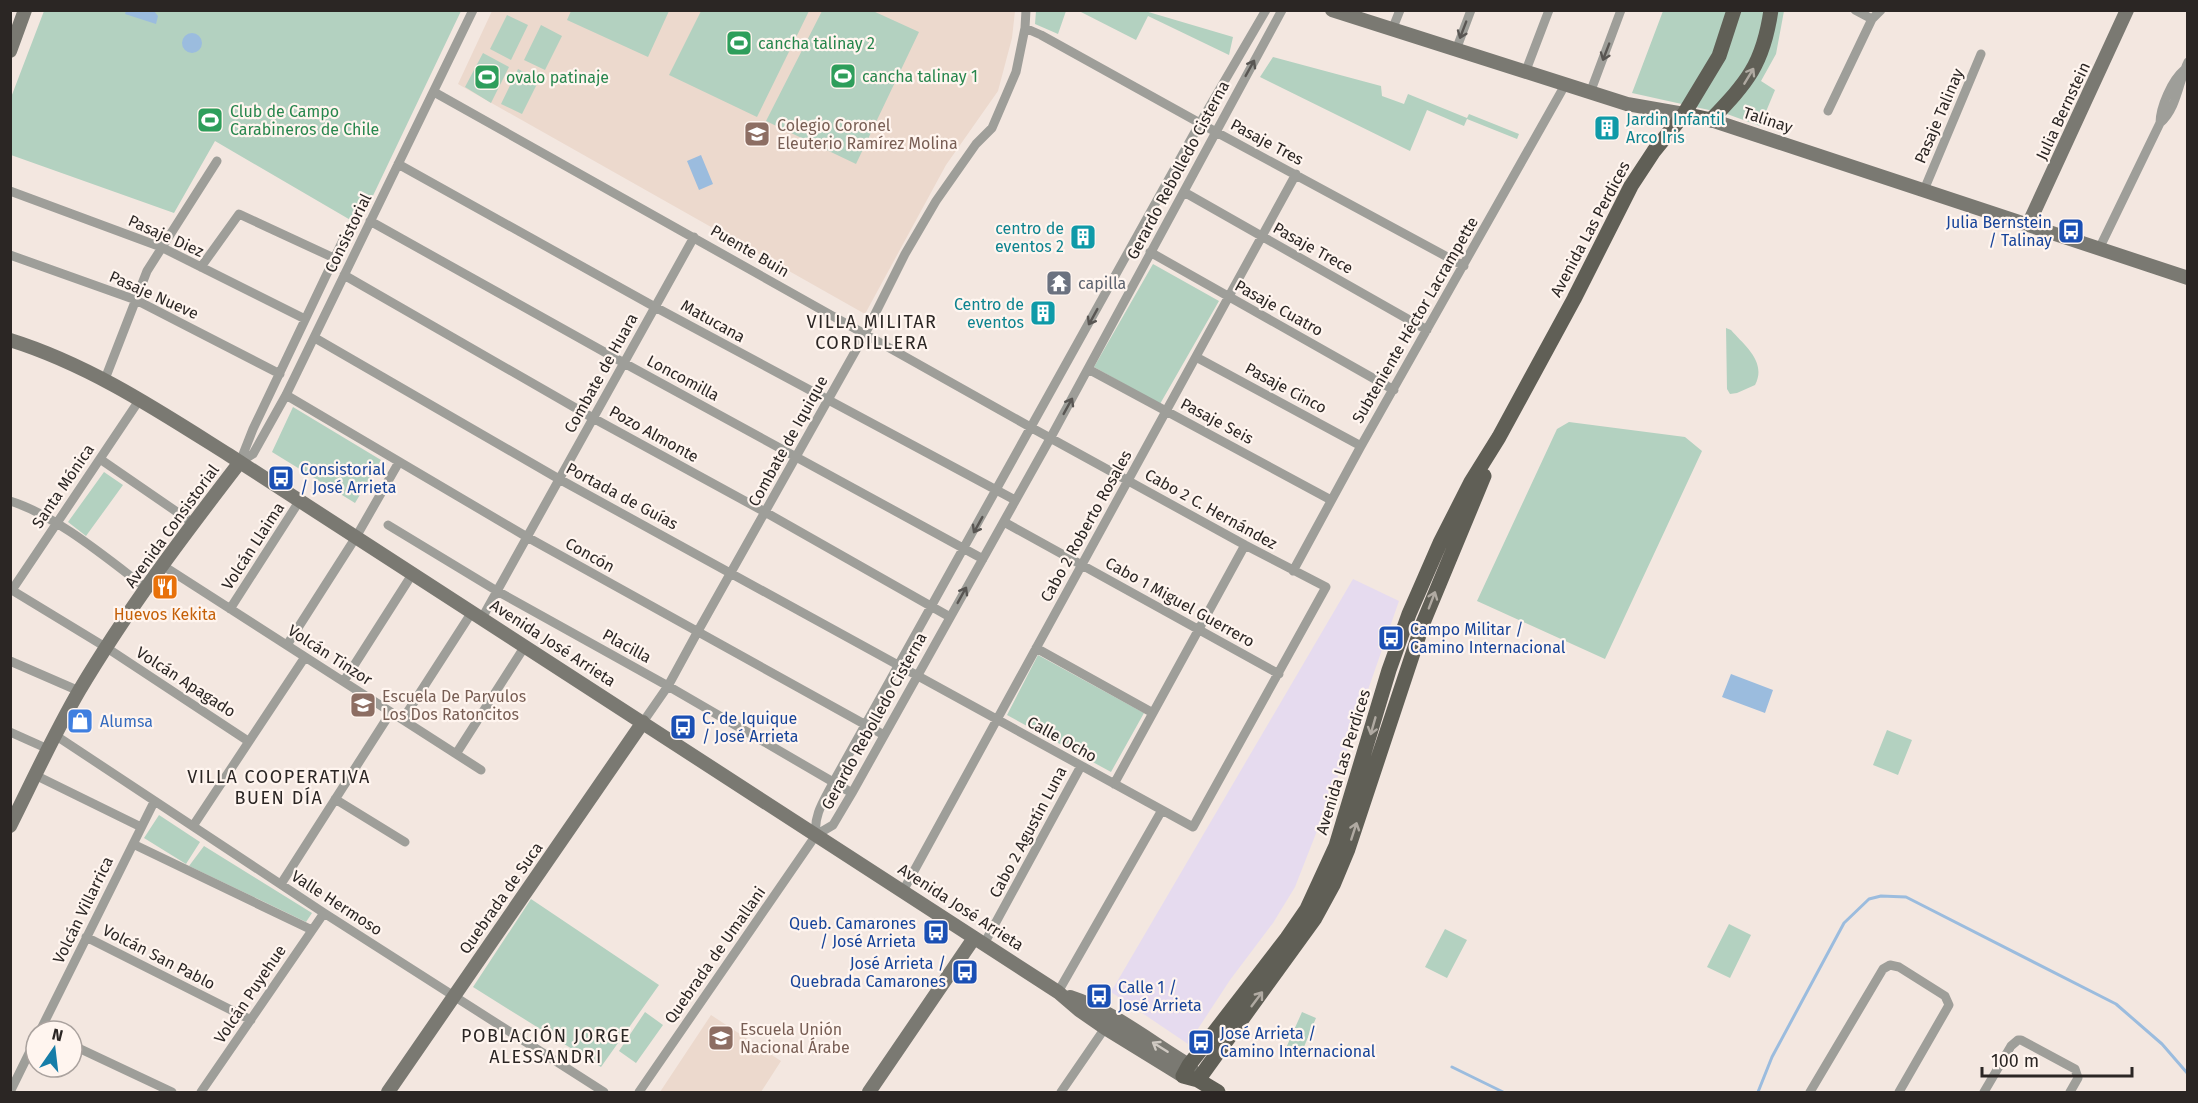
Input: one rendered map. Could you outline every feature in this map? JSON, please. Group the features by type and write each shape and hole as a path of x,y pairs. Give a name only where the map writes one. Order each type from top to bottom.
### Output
{"main road":[{"name":"Avenida Las Perdices","path":"1201,1082 1287,938 1307,909 1322,880 1336,846 1389,670 1420,586 1455,511 1499,437 1574,299 1631,186 1654,151 1684,114 1719,56 1734,10"},
{"path":"1711,120 1744,85 1753,71 1765,39 1770,10"},
{"name":"Talinay","path":"1684,114 1711,120"}],"street":[{"path":"10,51 25,10"},
{"name":"Consistorial","path":"240,462 253,454 286,395 473,10"},
{"name":"Combate de Iquique","path":"643,722 668,686 795,455 865,334 905,254 936,201 976,144 992,128 1016,72 1025,28 1026,10"},
{"name":"Gerardo Rebolledo Cisterna","path":"1266,10 1200,123 834,781 817,815 816,835 833,825 852,793 1051,437 1282,10"},
{"name":"Talinay","path":"1332,10 1364,15 1392,30 1590,93 1642,108 1684,114"},
{"path":"1392,30 1400,10"},
{"path":"1456,50 1471,10"},
{"path":"1525,73 1549,10"},
{"path":"1590,93 1621,10"},
{"path":"1855,10 1872,19"},
{"path":"1828,111 1872,19 1881,10"},
{"name":"Julia Bernstein","path":"2028,225 2127,10"},
{"name":"Pasaje Tres","path":"1025,28 1051,40 1464,266"},
{"name":"Pasaje Talinay","path":"1924,190 1981,54"},
{"path":"2099,249 2160,123 2167,114 2186,66"},
{"name":"Subteniente Héctor Lacrampette","path":"1293,571 1565,85"},
{"name":"Puente Buin","path":"434,92 1051,437"},
{"name":"Talinay","path":"1711,120 2187,278"},
{"path":"105,379 147,272 217,161"},
{"name":"Matucana","path":"398,164 655,307 1015,500"},
{"name":"Cabo 2 Roberto Rosales","path":"903,891 1296,174"},
{"name":"Pasaje Diez","path":"10,191 161,247 305,320"},
{"name":"Pasaje Trece","path":"1184,192 1428,330"},
{"path":"201,267 239,213 334,258"},
{"name":"Loncomilla","path":"370,221 624,363 983,558"},
{"name":"Combate de Huara","path":"403,719 477,615 497,591 694,237"},
{"name":"Avenida Consistorial","path":"10,826 79,691 162,565 240,462 249,437 344,238"},
{"name":"Pasaje Cuatro","path":"1150,252 1394,390"},
{"name":"Pasaje Nueve","path":"10,255 136,300 280,374"},
{"name":"Pozo Almonte","path":"345,275 593,418 950,617"},
{"name":"Portada de Guías","path":"315,338 559,479 917,676"},
{"name":"Avenida José Arrieta","path":"10,340 105,379 140,399 300,500 903,891 1061,994 1105,1028 1201,1082"},
{"name":"Pasaje Cinco","path":"1196,357 1361,446"},
{"name":"Pasaje Seis","path":"1088,369 1331,500"},
{"name":"Concón","path":"286,395 527,537 884,735"},
{"name":"Santa Mónica","path":"11,590 140,399"},
{"name":"Cabo 2 C. Hernández","path":"1051,437 1245,545 1326,587 1279,674"},
{"path":"100,459 193,523"},
{"path":"287,645 356,537 399,462"},
{"name":"Volcán Llaima","path":"230,609 300,500"},
{"path":"10,501 28,506 57,524 146,588"},
{"name":"Cabo 1 Miguel Guerrero","path":"1004,522 1279,674"},
{"name":"Placilla","path":"388,525 497,591 668,686 852,793"},
{"path":"1114,784 1245,545"},
{"name":"Volcán Tinzor","path":"162,565 482,770"},
{"path":"344,681 413,573"},
{"name":"Volcán Apagado","path":"11,590 107,648 248,741"},
{"path":"456,754 525,646"},
{"path":"1036,648 1153,713"},
{"path":"193,826 305,657"},
{"path":"10,661 79,691"},
{"name":"Calle Ocho","path":"917,676 1193,827 1279,674"},
{"path":"281,884 392,712"},
{"name":"Quebrada de Suca","path":"388,1092 643,722"},
{"path":"10,732 48,748"},
{"name":"Valle Hermoso","path":"55,735 324,913 604,1092"},
{"name":"Cabo 2 Agustín Luna","path":"979,941 1081,766"},
{"path":"36,775 141,827"},
{"path":"336,799 405,842"},
{"name":"Volcán Villarrica","path":"47,1019 154,802"},
{"path":"1061,994 1162,810"},
{"name":"Quebrada de Umallani","path":"639,1092 816,835"},
{"path":"132,844 312,930"},
{"name":"Volcán Puyehue","path":"201,1092 324,913"},
{"name":"Volcán San Pablo","path":"86,937 251,1020"},
{"path":"869,1092 979,941"},
{"path":"1810,1092 1883,969 1890,965 1899,967 1945,996 1949,1005 1899,1092"},
{"name":"Avenida José Arrieta","path":"1061,994 1094,1008 1201,1082"},
{"path":"1061,1092 1105,1028"},
{"path":"1984,1092 2011,1046 2021,1040 2075,1069 2078,1078 2070,1092"},
{"path":"84,1051 172,1092"},
{"name":"Volcán Villarrica","path":"10,1092 24,1064"}],"shaded area":[{"name":"Colegio Coronel Eleuterio Ramírez Molina","path":"492,11 1015,11 1012,38 998,91 946,165 865,314 458,84"},
{"path":"1353,579 1399,601 1333,790 1295,887 1273,923 1230,980 1188,1044 1111,992"},
{"name":"Escuela Unión Nacional Árabe","path":"711,1015 781,1061 761,1092 660,1092"}],"green space":[{"path":"571,10 669,11 648,57 567,20"},
{"name":"Club de Campo Carabineros de Chile","path":"44,11 461,11 359,225 215,141 174,213 11,155 10,100"},
{"name":"cancha talinay 2","path":"701,11 809,11 757,117 669,75"},
{"name":"cancha talinay 1","path":"822,11 873,11 919,32 856,164 766,121"},
{"path":"1036,11 1066,11 1058,34 1035,24"},
{"path":"1079,11 1145,11 1233,37 1229,55 1148,16 1136,40"},
{"path":"1663,11 1784,11 1776,54 1761,81 1775,90 1760,126 1727,114 1632,93"},
{"path":"507,15 528,25 511,60 490,49"},
{"path":"541,25 562,36 545,70 524,60"},
{"name":"ovalo patinaje","path":"483,53 509,67 491,103 465,87"},
{"path":"1273,57 1381,86 1382,96 1404,104 1408,94 1467,118 1469,114 1519,134 1517,139 1467,119 1464,126 1427,110 1410,151 1260,77"},
{"path":"518,69 539,80 522,114 501,104"},
{"path":"1153,264 1219,301 1160,404 1094,367"},
{"path":"1726,328 1731,330 1748,348 1758,369 1755,385 1730,394 1727,389"},
{"path":"293,407 381,460 355,503 272,452"},
{"path":"1569,422 1685,437 1702,451 1605,659 1477,601 1557,429"},
{"path":"104,472 123,485 86,536 68,522"},
{"path":"1038,655 1144,713 1111,772 1007,715"},
{"path":"1887,730 1912,740 1898,775 1873,765"},
{"path":"159,815 200,842 186,864 144,838"},
{"path":"204,846 312,913 306,922 189,866"},
{"path":"531,899 659,985 601,1067 473,987"},
{"path":"1729,924 1751,935 1730,978 1707,967"},
{"path":"1445,929 1467,940 1447,978 1425,967"},
{"path":"645,1012 663,1025 636,1063 619,1051"},
{"path":"1302,1012 1316,1018 1301,1054 1286,1048"}],"water":[{"path":"126,11 154,11 158,16 156,24 125,14"},
{"path":"192,33 199,36 202,43 199,50 192,53 185,50 182,43 185,36"},
{"path":"701,155 713,184 699,190 687,161"},
{"path":"1731,674 1773,690 1765,713 1722,697"}],"waterway":[{"path":"1758,1092 1772,1057 1844,923 1869,899 1881,896 1906,897 2116,1004 2162,1044 2188,1074"},
{"path":"1452,1067 1503,1092"}],"place":[{"name":"cancha talinay 2","path":"739,43"},
{"name":"cancha talinay 1","path":"843,76"},
{"name":"ovalo patinaje","path":"487,77"},
{"name":"Club de Campo Carabineros de Chile","path":"210,120"},
{"name":"Jardin Infantil Arco Iris","path":"1607,128"},
{"name":"Colegio Coronel Eleuterio Ramírez Molina","path":"757,134"},
{"name":"Julia Bernstein / Talinay","path":"2071,231"},
{"name":"centro de eventos 2","path":"1083,237"},
{"name":"capilla","path":"1059,283"},
{"name":"Centro de eventos","path":"1043,313"},
{"name":"Consistorial / José Arrieta","path":"281,478"},
{"name":"Huevos Kekita","path":"165,587"},
{"name":"Campo Militar / Camino Internacional","path":"1391,638"},
{"name":"Escuela De Parvulos Los Dos Ratoncitos","path":"363,705"},
{"name":"Alumsa","path":"80,721"},
{"name":"C. de Iquique / José Arrieta","path":"683,727"},
{"name":"Queb. Camarones / José Arrieta","path":"936,932"},
{"name":"José Arrieta / Quebrada Camarones","path":"965,972"},
{"name":"Calle 1 / José Arrieta","path":"1099,996"},
{"name":"Escuela Unión Nacional Árabe","path":"721,1038"},
{"name":"José Arrieta / Camino Internacional","path":"1201,1042"}],"district":[{"name":"VILLA MILITAR CORDILLERA","path":"872,332"},
{"name":"VILLA COOPERATIVA BUEN DÍA","path":"279,787"},
{"name":"POBLACIÓN JORGE ALESSANDRI","path":"546,1046"}]}
